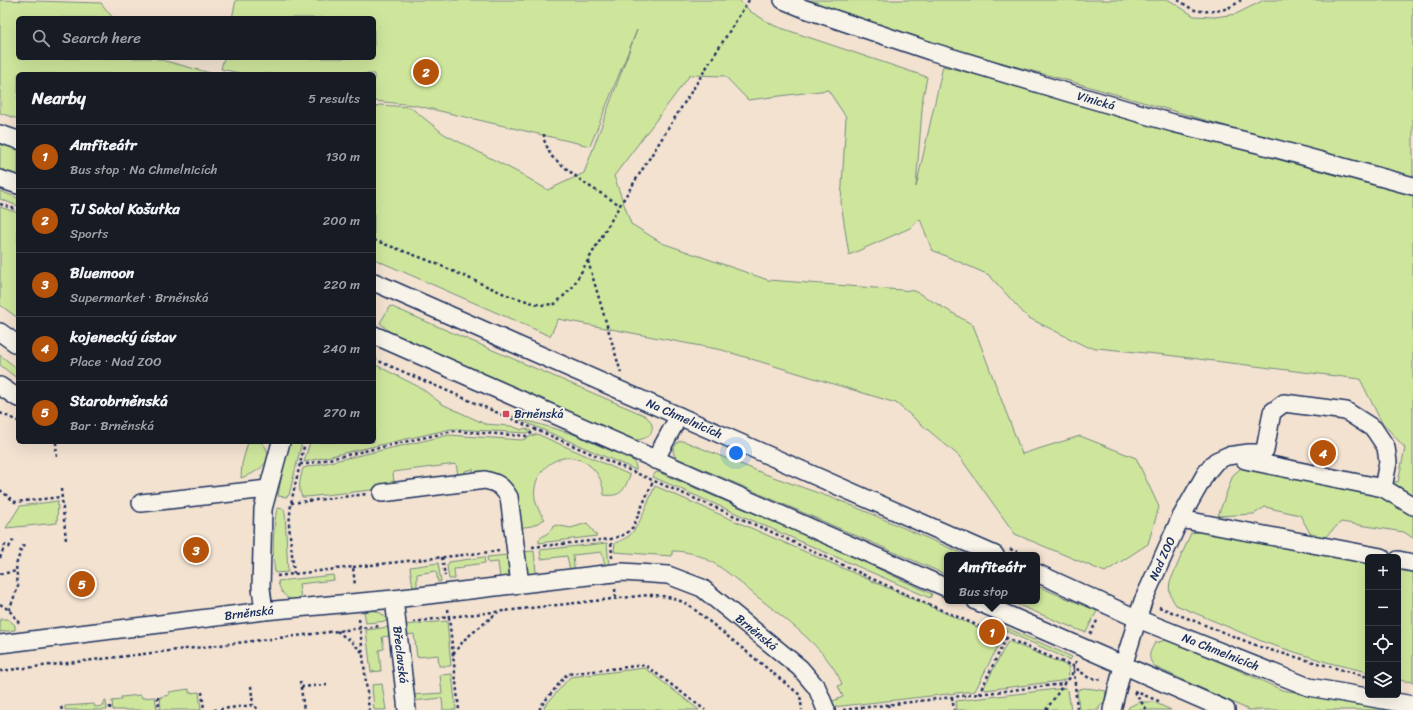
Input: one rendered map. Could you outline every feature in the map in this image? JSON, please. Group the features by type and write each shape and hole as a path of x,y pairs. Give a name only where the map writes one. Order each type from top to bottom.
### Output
{"street":[{"name":"Vinická","path":"784,0 805,9 930,51 1066,92 1413,186"},
{"path":"0,134 16,139"},
{"path":"0,179 16,184"},
{"name":"Na Chmelnicích","path":"376,283 679,416 1000,551"},
{"path":"0,332 16,344"},
{"path":"376,336 944,587"},
{"path":"0,386 16,397"},
{"name":"Nad ZOO","path":"1112,710 1126,689 1123,666 1143,601 1180,519 1206,473 1216,461 1227,456 1262,453 1265,450 1272,412 1284,403 1346,411 1374,429 1386,447 1388,462 1383,488"},
{"path":"656,460 679,416"},
{"path":"264,611 261,588 263,509 280,444"},
{"path":"1227,456 1383,488 1413,506"},
{"path":"382,492 485,480 496,482 503,488 509,498 520,584"},
{"path":"141,503 268,490"},
{"path":"1180,519 1365,554"},
{"path":"1401,561 1413,563"},
{"name":"Brněnská","path":"0,644 264,611 394,599 622,572 668,575 702,588 800,668 817,688 826,710"},
{"name":"Na Chmelnicích","path":"1040,574 1106,603 1138,619 1309,687 1413,705"},
{"name":"Břeclavská","path":"394,599 408,710"},
{"path":"983,604 1226,710"}],"path":[{"path":"376,241 430,261 507,295 540,305 556,304 572,288 620,205 749,0"},
{"path":"1178,0 1194,10 1217,11 1226,10 1241,0"},
{"path":"544,134 544,140 551,156 584,184 620,205"},
{"path":"0,204 16,209"},
{"path":"588,260 626,393"},
{"path":"376,360 767,530 914,598 1073,666 1089,678 1102,680 1162,702"},
{"path":"0,413 16,420"},
{"path":"300,464 307,464 453,431 527,436 536,430"},
{"path":"56,444 57,459"},
{"path":"294,574 289,526 291,503 305,444"},
{"path":"353,568 611,539 626,534 633,527 653,481"},
{"path":"0,490 15,502 61,497"},
{"path":"61,490 66,540"},
{"path":"291,503 382,492"},
{"path":"0,558 5,545 9,547 14,539"},
{"path":"611,539 616,598"},
{"path":"9,610 18,587 16,565 22,547 27,544"},
{"path":"0,574 17,571"},
{"path":"0,671 449,617 648,594 661,594 674,597 689,605 800,695 802,710"},
{"path":"1143,601 1263,648 1365,676"},
{"path":"1046,710 1071,677 1073,666 1106,603"},
{"path":"0,604 9,610 22,626"},
{"path":"453,654 465,640 499,612"},
{"path":"449,617 459,710"},
{"path":"336,631 363,652"},
{"path":"979,694 1006,638"},
{"path":"540,710 540,707 567,674 646,665 705,710"},
{"path":"1073,666 1076,710"},
{"path":"300,681 304,710"},
{"path":"842,710 1063,684 1066,682"},
{"path":"301,687 327,685"},
{"path":"251,686 253,705 259,710"},
{"path":"1126,689 1147,710"},
{"path":"202,692 204,710"},
{"path":"158,697 159,710"},
{"path":"952,697 954,710"},
{"path":"888,704 888,710"},
{"path":"214,710 253,705"}],"green space":[{"path":"0,0 101,3 111,16 16,16 16,60 162,60 206,72 16,72 16,118 0,113"},
{"path":"236,0 739,0 751,12 775,26 927,77 923,97 916,187 943,66 1413,191 1413,538 1404,532 1341,522 1322,540 1310,533 1300,515 1265,507 1254,514 1218,516 1233,475 1253,458 1340,480 1398,482 1405,448 1381,421 1360,379 1166,355 1087,347 1027,317 989,275 932,250 920,219 910,228 849,255 841,203 846,117 828,90 748,100 725,76 690,75 614,176 631,224 662,243 768,280 915,291 973,325 1022,454 1080,436 1136,458 1159,507 1148,544 1105,572 1015,534 959,456 896,403 722,350 558,319 550,336 376,260 376,107 379,105 410,107 444,134 521,174 548,190 584,173 637,30 590,146 414,105 376,101 376,72 235,72 221,69 223,60 376,60 376,16 232,16"},
{"path":"804,0 1169,0 1194,16 1215,17 1236,14 1264,0 1413,0 1413,177 1288,144 1059,78 942,47"},
{"path":"0,142 16,147 16,176 0,171"},
{"path":"0,191 16,197 16,205 0,199"},
{"path":"0,207 16,212 16,317 0,305"},
{"path":"390,306 644,415 651,423 652,431 646,438 635,440 399,337 390,332 380,323"},
{"path":"0,355 16,367 16,377 0,365"},
{"path":"376,365 421,388 442,404 485,424 511,426 522,430 524,428 531,431 529,433 451,429 304,462 309,444 376,444"},
{"path":"511,416 573,434 634,461 636,470"},
{"path":"537,434 630,475 626,485 619,494 604,495 600,478 589,465 576,459 564,458 553,462 543,470 537,480 535,492 537,506 545,519 532,526 518,528 515,496 474,474 473,469 465,471 465,476 458,475 456,464 393,472 394,484 381,489 306,497 302,497 300,490 303,468 449,435 522,440"},
{"path":"678,442 686,442 765,474 846,503 959,552 944,552 944,574 677,458 674,455 673,449"},
{"path":"247,444 263,444 267,449 268,455 267,460 260,468 241,478 242,464"},
{"path":"289,444 302,444 289,495 286,497 278,496 283,467"},
{"path":"658,472 834,548 932,594 930,598 653,477 655,473"},
{"path":"655,486 1002,638 975,691 833,707 830,702 843,697 838,686 842,684 827,659 792,624 723,569 702,557 684,552 672,551 672,556 614,552 615,543 629,536 637,526"},
{"path":"58,501 57,523 6,528 20,506"},
{"path":"277,508 284,509 285,513 288,572 275,573 273,540"},
{"path":"587,523 597,536 539,543 539,539 549,532 555,525 571,528"},
{"path":"1204,531 1365,561 1365,671 1330,663 1266,643 1176,605 1170,594 1170,582 1191,533"},
{"path":"607,543 609,566 605,566 602,552 573,555 574,569 570,570 567,556 541,559 540,550"},
{"path":"534,551 536,572 535,575 529,575 525,573 521,552"},
{"path":"508,555 509,575 500,578 498,562 488,563 487,557"},
{"path":"484,557 485,563 463,566 464,568 454,569 455,579 449,579 447,566 449,562"},
{"path":"438,563 441,581 438,582 436,571 417,574 417,588 413,588 410,567"},
{"path":"1401,569 1413,571 1413,682 1401,680"},
{"path":"333,575 334,580 299,584 301,599 291,600 288,598 281,589 278,581"},
{"path":"1040,587 1097,611 1086,632 1016,604 1040,604"},
{"path":"374,610 382,614 388,621 366,623 364,611"},
{"path":"0,619 8,619 15,625 15,630 0,632"},
{"path":"447,621 451,666 439,666 438,655 417,657 414,634 405,635 404,625"},
{"path":"389,627 389,636 382,637 384,649 379,650 381,671 371,672 366,630"},
{"path":"1007,628 1072,657 1070,660 1006,631"},
{"path":"1166,640 1282,690 1405,710 1249,710 1155,667 1150,658 1151,650 1155,643"},
{"path":"1008,641 1068,666 1068,675 1061,681 985,690 984,687"},
{"path":"645,668 699,710 545,710 544,707 570,677"},
{"path":"452,674 456,710 443,710 442,698 413,701 412,695 442,693 440,675"},
{"path":"382,684 386,710 374,710 372,685"},
{"path":"1066,688 1068,690 1071,710 957,710 956,701"},
{"path":"1084,688 1106,691 1105,702 1099,707 1099,710 1079,710 1077,690"},
{"path":"189,689 189,693 199,692 201,710 161,710 160,697 169,695 169,692"},
{"path":"141,695 142,698 155,697 157,710 113,710 112,701 121,700 121,697"},
{"path":"106,701 107,710 65,710 65,706 94,704 95,707 104,706 104,702"},
{"path":"1139,702 1154,702 1171,710 1128,710 1129,707"}],"place":[{"name":"TJ Sokol Košutka","path":"426,72"},
{"name":"Brněnská","path":"506,414"},
{"name":"kojenecký ústav","path":"1323,453"},
{"name":"Bluemoon","path":"196,550"},
{"name":"Starobrněnská","path":"82,584"},
{"name":"Amfiteátr","path":"992,632"}]}
